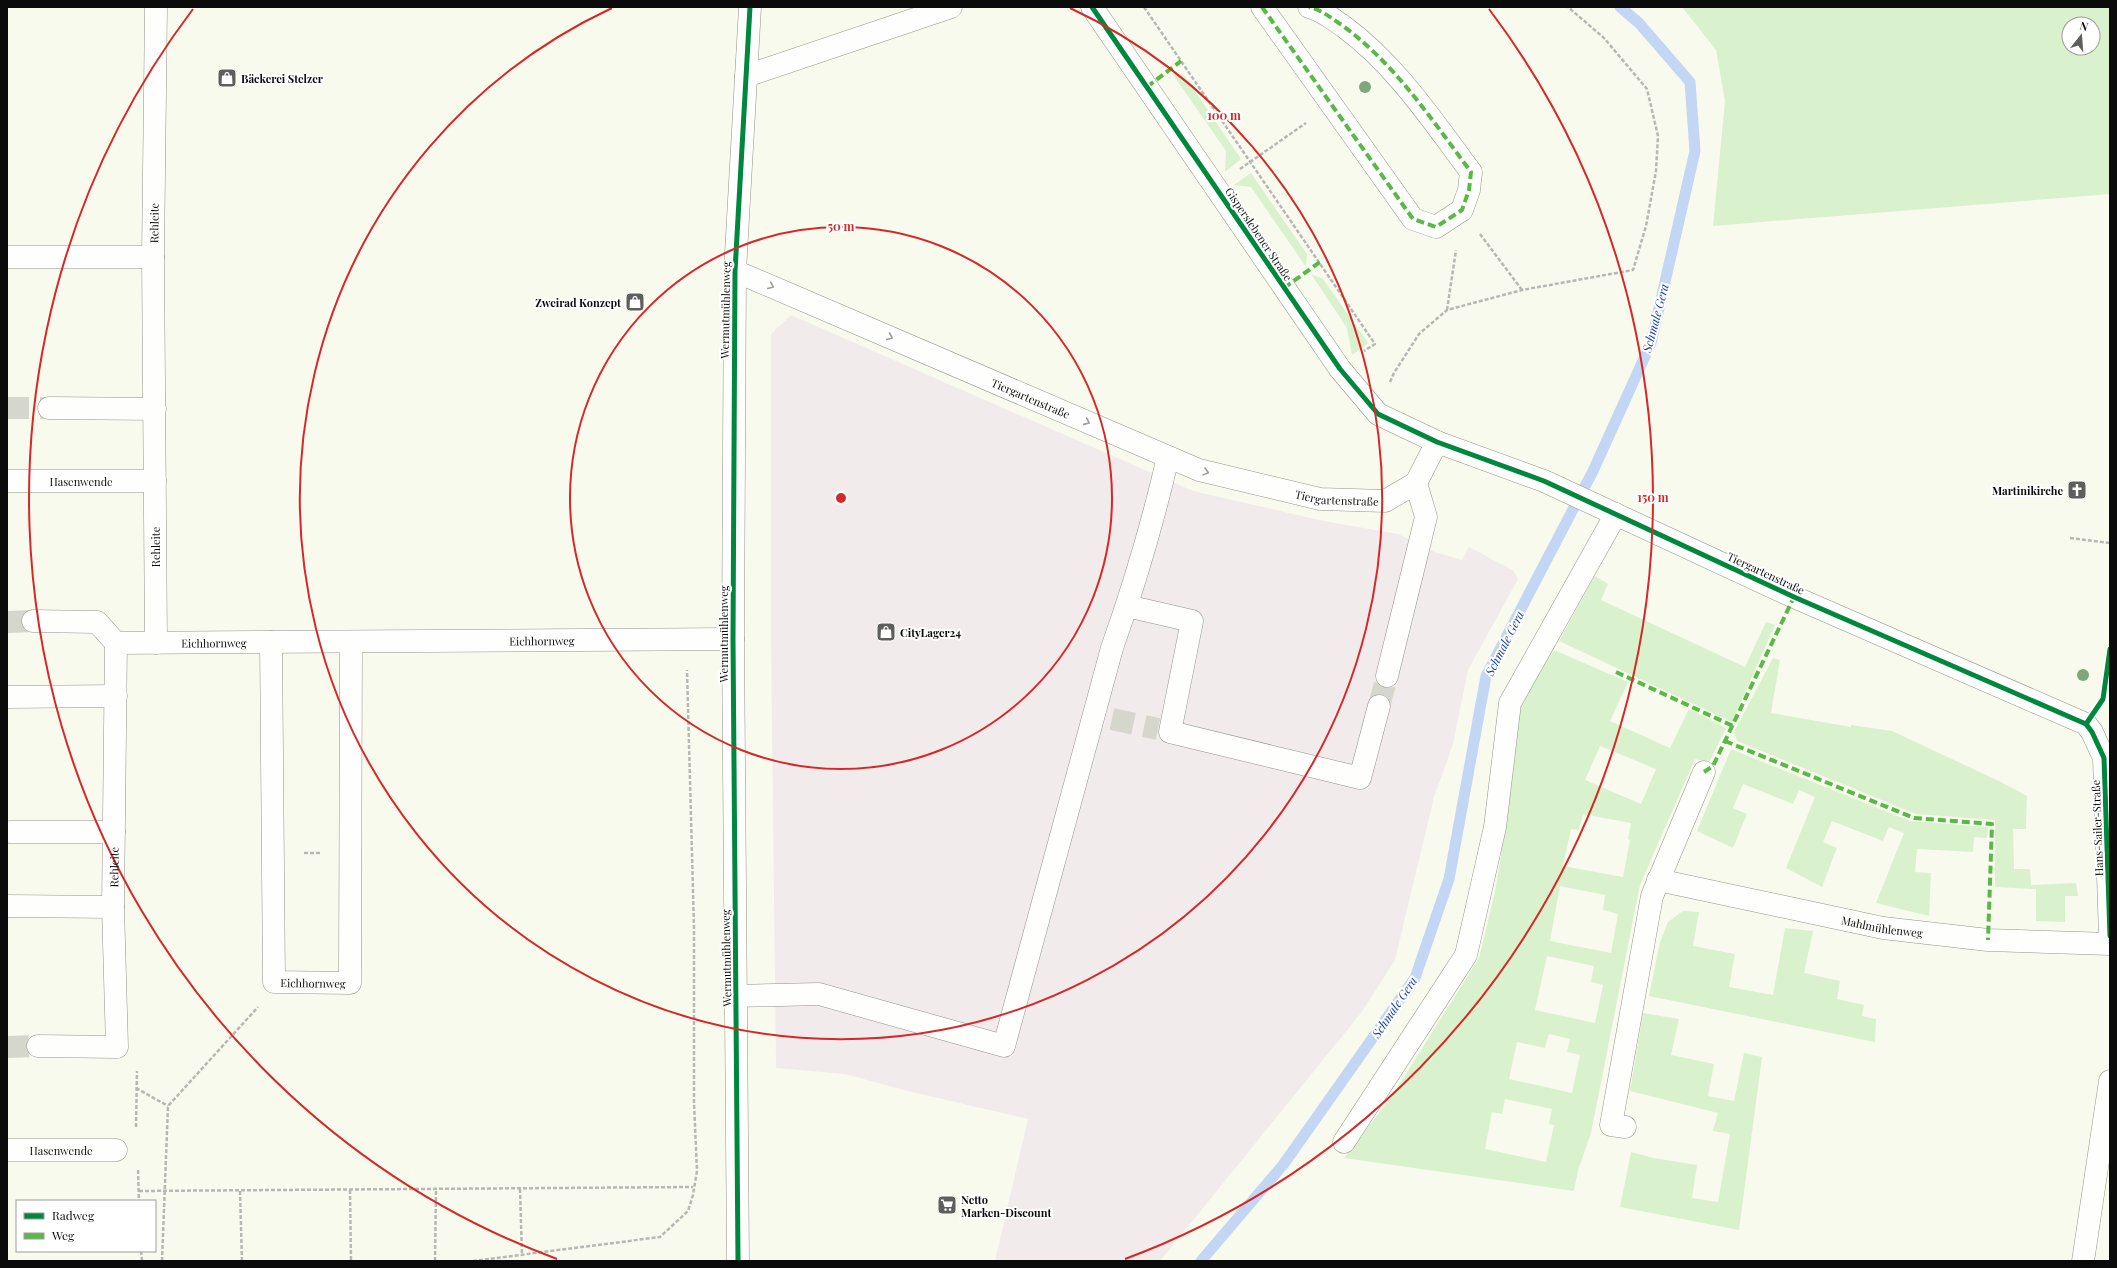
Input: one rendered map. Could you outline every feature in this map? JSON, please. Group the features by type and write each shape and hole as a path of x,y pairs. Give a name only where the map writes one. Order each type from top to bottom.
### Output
{"street":[{"name":"Rehleite","path":"156,7 154,257 156,643"},
{"name":"Wermutmühlenweg","path":"733,1260 736,996 732,639 735,271 750,7"},
{"path":"746,76 951,7"},
{"name":"Gisperslebener Straße","path":"1092,7 1340,369 1378,414 1437,442"},
{"path":"1262,7 1413,219 1436,227 1462,210 1469,190 1471,172 1405,83 1360,39 1315,8"},
{"path":"7,257 154,257"},
{"name":"Tiergartenstraße","path":"735,271 1198,470 1320,499 1385,501 1416,482"},
{"path":"49,408 155,409"},
{"path":"1387,676 1426,517 1416,482 1437,442"},
{"name":"Tiergartenstraße","path":"1437,442 1544,481 1794,597 2086,724"},
{"path":"736,996 819,994 1004,1046 1103,717 1112,648 1127,606 1158,502 1168,457"},
{"name":"Hasenwende","path":"7,481 155,481"},
{"path":"1344,1142 1466,955 1495,827 1510,703 1612,512"},
{"path":"1127,606 1192,621 1164,731 1360,778 1379,706"},
{"path":"33,621 98,622 116,643 156,643"},
{"name":"Eichhornweg","path":"156,643 732,639"},
{"name":"Eichhornweg","path":"271,642 274,982 350,983 350,642"},
{"name":"Rehleite","path":"116,643 113,907 117,1047"},
{"path":"7,697 116,696"},
{"name":"Hans-Sailer-Straße","path":"2086,724 2092,732 2104,758 2110,936"},
{"path":"1625,1127 1611,1125 1652,896 1704,772"},
{"path":"10,832 114,832"},
{"name":"Mahlmühlenweg","path":"1658,880 1883,928 1988,940 2110,944"},
{"path":"7,906 113,907"},
{"path":"38,1046 117,1047"},
{"path":"2083,1261 2110,1081"},
{"name":"Hasenwende","path":"7,1150 116,1150"}],"path":[{"path":"1144,7 1375,344 1340,369"},
{"path":"1378,414 1394,373 1419,334 1447,310 1522,290 1633,270 1646,226 1656,171 1658,136 1646,88 1604,38 1568,7"},
{"path":"1215,187 1293,133"},
{"path":"1462,210 1522,290"},
{"path":"1447,310 1451,285"},
{"path":"2070,538 2110,543"},
{"path":"473,1261 660,1237 688,1210 693,1195 693,1187 697,1171 694,1103 694,928 686,639"},
{"path":"273,853 350,852"},
{"path":"162,1261 168,1106 260,1005 274,982"},
{"path":"117,1047 138,1049 136,1134"},
{"path":"136,1088 168,1106"},
{"path":"137,1163 139,1200"},
{"path":"139,1191 164,1189 240,1191 693,1187"},
{"path":"520,1189 522,1255"},
{"path":"350,1190 351,1261"},
{"path":"435,1261 436,1190"},
{"path":"240,1191 242,1261"}],"shaded area":[{"path":"791,315 1193,491 1324,521 1398,534 1435,552 1462,560 1469,547 1514,571 1518,579 1468,670 1453,744 1434,797 1395,960 1361,1013 1160,1261 995,1261 1028,1119 904,1090 845,1074 776,1068 771,640 771,334"}],"green space":[{"path":"1682,7 2110,7 2110,194 1713,226 1725,101 1716,50"},
{"path":"1172,73 1184,75 1241,159 1225,172 1226,151"},
{"path":"1251,173 1307,254 1306,267 1251,187 1234,185"},
{"path":"1311,274 1323,279 1368,343 1352,355 1347,328"},
{"path":"1595,576 1608,584 1601,600 1745,667 1766,622 1775,625 1732,722 1559,641"},
{"path":"1554,650 1628,682 1610,721 1670,748 1689,709 1726,728 1709,763 1695,759 1640,885 1591,1133 1578,1170 1574,1191 1344,1158 1392,1096 1479,958 1495,892 1507,818 1518,710 1527,686","holes":["1600,746 1656,769 1641,804 1585,780","1583,814 1631,823 1628,839 1630,840 1623,877 1563,866 1571,829 1579,830","1560,886 1605,895 1603,910 1618,914 1611,953 1550,941","1547,956 1594,966 1591,982 1603,985 1595,1023 1535,1010","1549,1034 1570,1039 1567,1052 1580,1055 1572,1093 1509,1079 1517,1042 1545,1048","1505,1099 1552,1109 1549,1124 1554,1125 1546,1162 1485,1149 1492,1112 1502,1114"]},
{"path":"1773,658 1780,660 1771,713 1851,727 1851,725 1892,731 2001,782 2027,796 2026,829 2013,829 2014,869 2030,869 2031,885 2076,883 2078,896 2065,896 2065,922 2036,921 2036,889 1995,887 1995,820 1916,814 1737,741 1734,732"},
{"path":"1731,749 1910,821 1988,827 1987,838 1974,837 1973,852 1917,849 1915,872 1931,873 1929,916 1876,903 1904,833 1889,827 1883,841 1832,821 1823,842 1837,848 1822,887 1786,868 1815,797 1799,790 1793,804 1743,784 1733,808 1747,814 1733,848 1697,831"},
{"path":"1683,911 1699,912 1693,946 1735,954 1729,987 1773,995 1785,928 1813,931 1804,973 1840,981 1837,999 1864,1005 1862,1016 1876,1019 1875,1042 1649,996 1660,942 1668,922"},
{"path":"1643,1013 1679,1019 1671,1055 1714,1064 1708,1096 1734,1101 1744,1053 1762,1057 1739,1230 1620,1207 1631,1152 1654,1158 1697,1165 1692,1198 1718,1202 1730,1134 1713,1131 1718,1113 1630,1091"}],"waterway":[{"name":"Schmale Gera","path":"1201,1261 1283,1165 1415,978 1449,879 1486,676 1593,471 1651,343 1695,151 1690,82 1639,23 1620,7"}],"tunnel":[{"path":"7,408 49,408"},
{"path":"7,622 33,621"},
{"path":"1379,706 1387,676"},
{"path":"1112,719 1158,729"},
{"path":"7,1047 38,1046"}],"marked path":[{"path":"1262,7 1413,219 1436,227 1462,210 1469,190 1471,172 1427,113 1397,76 1362,41 1326,15 1309,7"},
{"path":"1147,87 1181,61"},
{"path":"1284,288 1320,262"},
{"path":"1704,772 1713,766 1794,597"},
{"path":"1616,672 1733,726"},
{"path":"1725,741 1914,818 1992,824 1988,940"}],"cycle path":[{"path":"738,1261 733,639 735,271 750,7"},
{"path":"1092,7 1340,369 1378,414 1437,442 1544,481 1794,597 2086,724 2092,732 2104,758 2110,936"},
{"path":"2086,724 2103,699 2110,649"}],"place":[{"name":"Bäckerei Stelzer","path":"227,78"},
{"name":"Zweirad Konzept","path":"635,302"},
{"name":"Martinikirche","path":"2077,490"},
{"name":"CityLager24","path":"886,632"},
{"name":"Netto Marken-Discount","path":"947,1205"}]}
